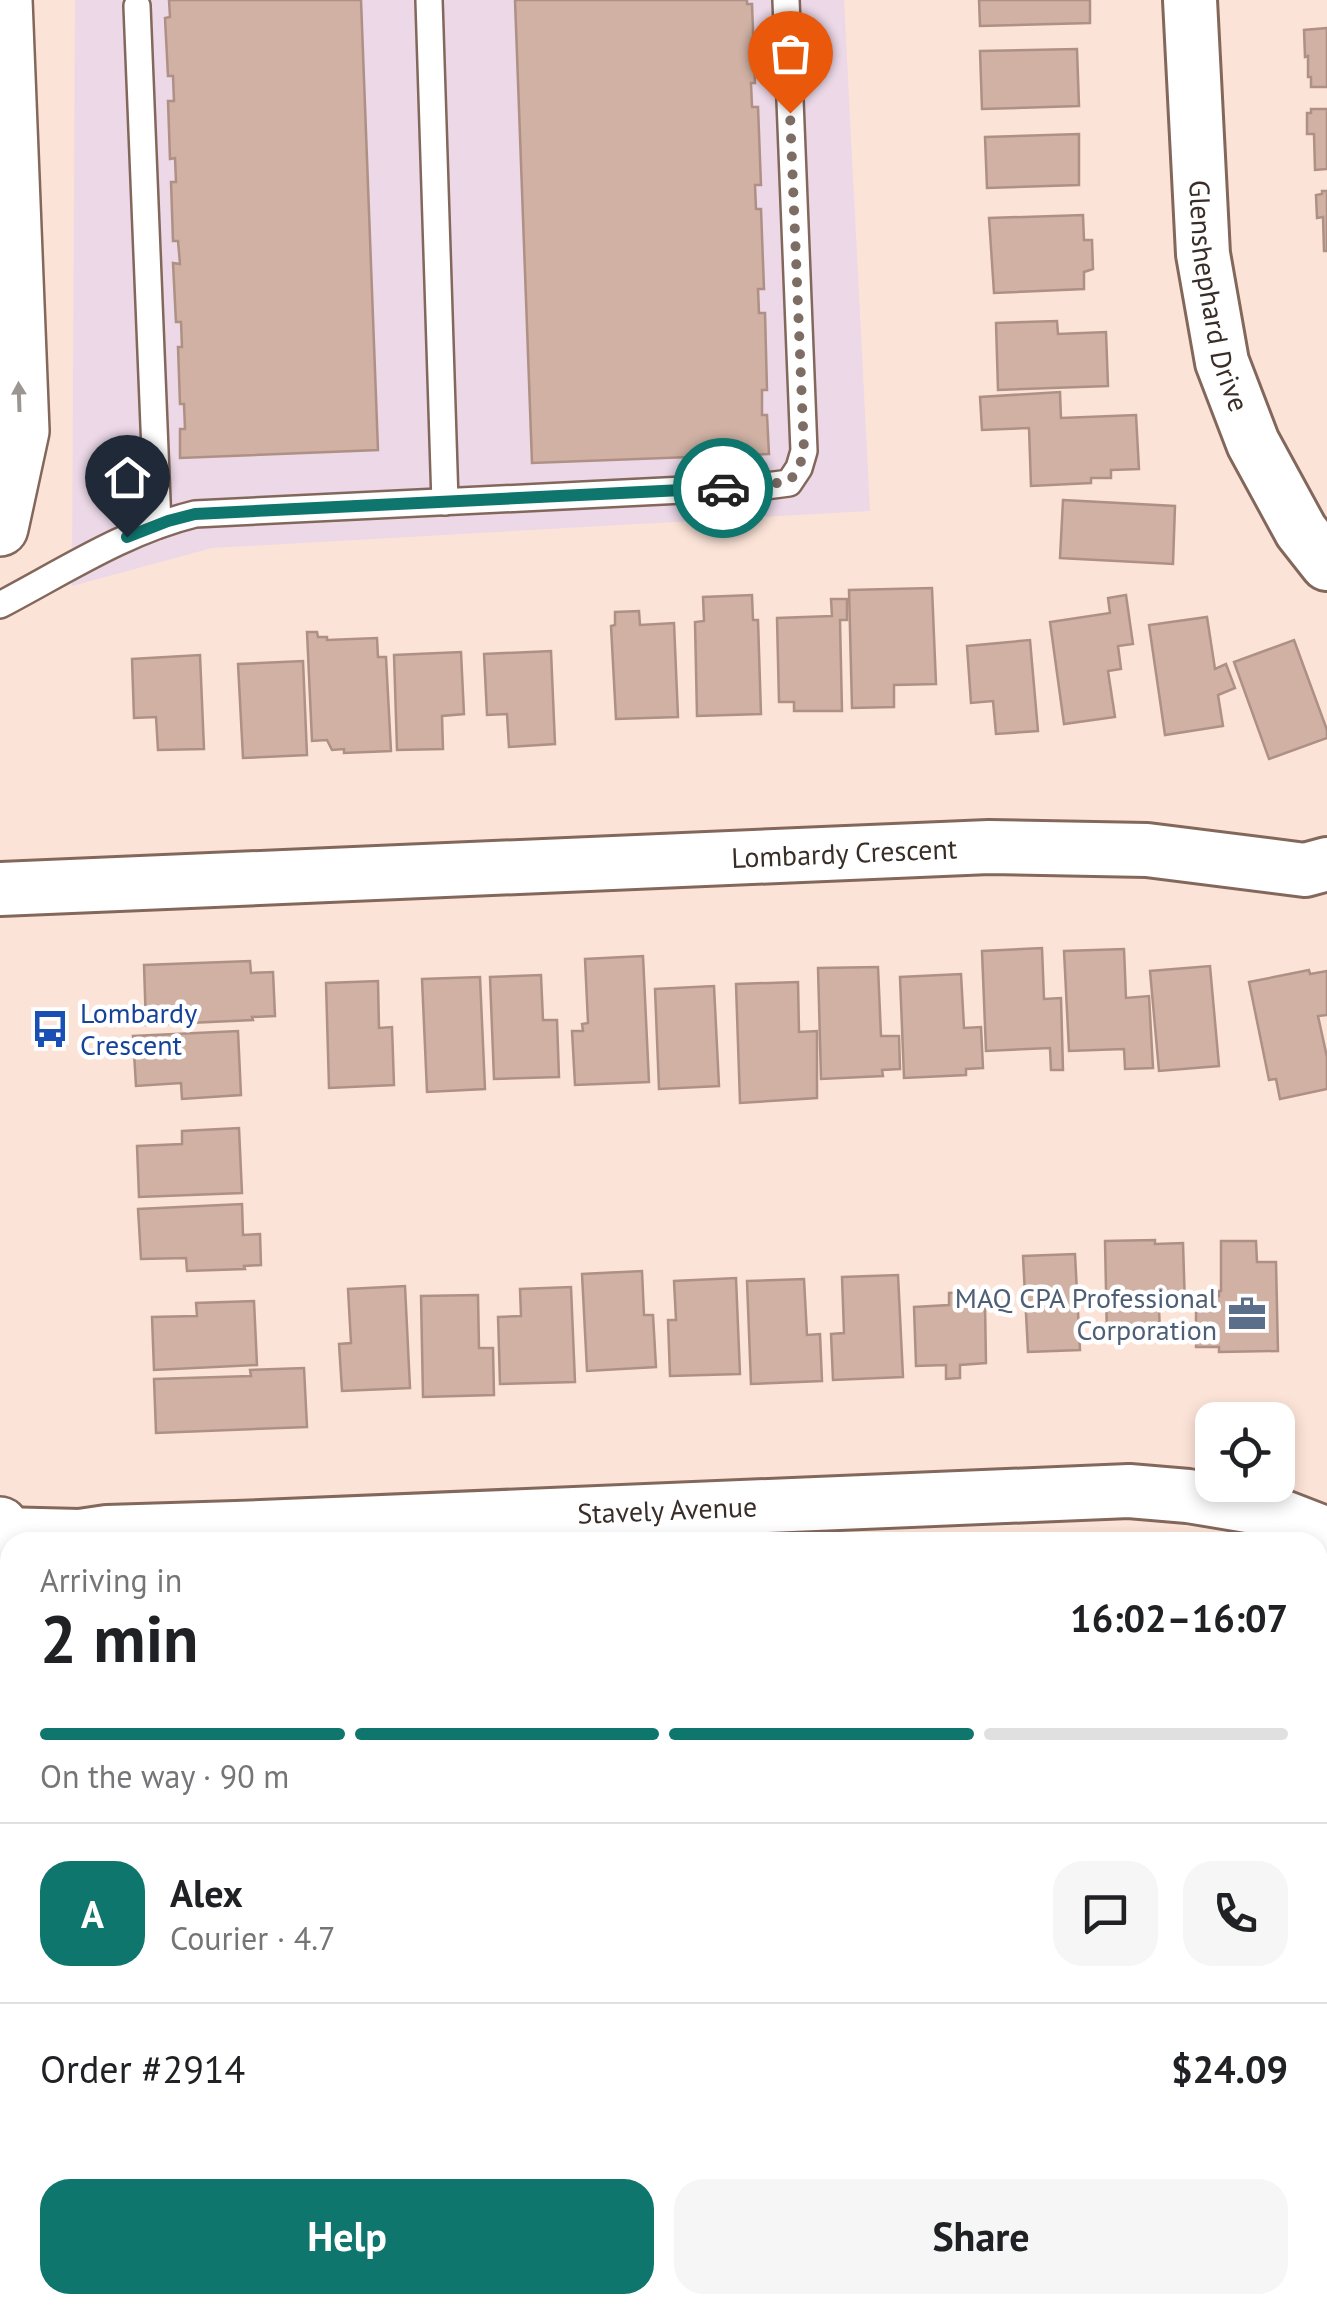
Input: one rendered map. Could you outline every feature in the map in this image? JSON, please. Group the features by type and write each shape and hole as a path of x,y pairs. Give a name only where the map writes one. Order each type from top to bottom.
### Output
{"main road":[{"path":"0,528 20,431 4,0"},
{"path":"0,1525 0,1534"}],"street":[{"name":"Glenshephard Drive","path":"1190,0 1203,254 1222,362 1252,443 1301,531 1327,564"},
{"name":"Lombardy Crescent","path":"0,888 989,846 1148,850 1305,870 1327,864"},
{"name":"Stavely Avenue","path":"107,1532 1130,1491 1260,1508 1322,1532"}],"lane":[{"path":"429,0 445,502"},
{"path":"0,605 127,537 195,514 789,482 804,451 786,0"},
{"path":"137,6 158,526"}],"shaded area":[{"path":"75,0 844,0 870,511 212,548 72,586"}],"building":[{"path":"169,0 361,0 378,450 180,458 180,429 185,429 184,404 180,404 181,322 176,322 173,263 180,264 178,241 173,241 171,182 176,182 175,158 170,159 168,101 174,101 173,76 168,76 165,18 170,17"},
{"path":"515,0 747,0 747,4 752,4 752,107 758,107 761,185 755,185 756,209 761,209 764,289 758,289 759,313 765,313 767,390 762,390 762,415 767,415 769,454 532,463"},
{"path":"979,0 1090,0 1090,23 980,26"},
{"path":"1327,28 1327,87 1311,87 1304,30"},
{"path":"1077,49 1079,106 982,109 980,51"},
{"path":"1311,109 1327,109 1327,169 1315,170 1314,134 1307,134 1307,113"},
{"path":"1079,134 1079,185 987,188 985,137"},
{"path":"1327,191 1327,251 1323,217 1317,218 1316,195"},
{"path":"1083,215 1084,240 1092,240 1093,269 1084,272 1084,289 994,293 989,218"},
{"path":"1057,321 1058,334 1106,332 1108,386 998,390 996,323"},
{"path":"1060,392 1061,418 1136,415 1139,469 1111,470 1111,478 1091,478 1091,483 1031,486 1029,428 982,430 980,397"},
{"path":"1063,500 1175,506 1173,564 1060,558"},
{"path":"932,588 936,684 894,685 894,707 852,708 849,590"},
{"path":"752,595 753,620 758,620 761,714 697,716 695,622 704,621 703,597"},
{"path":"1126,595 1133,644 1118,646 1121,669 1108,671 1115,717 1064,724 1050,622 1110,613 1108,598"},
{"path":"831,599 847,599 847,620 840,620 842,711 794,711 794,702 779,702 777,618 832,616"},
{"path":"639,611 640,625 674,623 678,717 616,719 611,626 615,625 615,612"},
{"path":"1207,617 1215,669 1226,664 1235,688 1218,695 1223,726 1165,735 1149,625"},
{"path":"307,632 317,632 318,637 327,640 377,638 378,657 386,657 391,751 344,753 344,749 332,750 327,740 312,741"},
{"path":"1030,640 1038,731 996,734 993,701 971,703 967,646"},
{"path":"1294,640 1327,738 1269,759 1234,662"},
{"path":"551,651 555,744 509,747 507,714 487,715 484,654"},
{"path":"461,652 464,714 442,716 443,749 397,750 394,655"},
{"path":"200,655 204,749 158,750 156,717 134,718 132,659"},
{"path":"303,661 307,755 243,758 238,664"},
{"path":"1042,948 1044,999 1061,998 1063,1070 1051,1070 1050,1048 986,1051 982,951"},
{"path":"1124,949 1126,998 1149,996 1153,1068 1125,1069 1124,1049 1069,1051 1064,951"},
{"path":"643,956 649,1082 575,1085 572,1031 583,1031 582,1024 588,1023 585,959"},
{"path":"250,961 251,973 273,972 275,1016 146,1025 144,965"},
{"path":"1210,966 1219,1066 1159,1071 1150,971"},
{"path":"878,967 881,1036 899,1036 900,1069 882,1070 883,1076 821,1079 818,968"},
{"path":"1309,970 1310,974 1327,971 1327,1015 1318,1016 1327,1057 1327,1089 1280,1099 1276,1079 1269,1080 1249,982"},
{"path":"961,974 964,1028 981,1027 983,1068 966,1069 966,1075 904,1078 900,977"},
{"path":"541,975 543,1020 557,1020 559,1077 494,1079 490,977"},
{"path":"480,977 485,1089 427,1092 422,979"},
{"path":"378,981 379,1028 392,1027 394,1085 329,1088 326,983"},
{"path":"798,982 799,1032 817,1031 817,1098 740,1103 736,984"},
{"path":"714,986 719,1086 659,1089 655,989"},
{"path":"238,1031 241,1095 182,1099 181,1083 136,1086 133,1036"},
{"path":"239,1128 242,1193 139,1197 137,1146 182,1144 182,1131"},
{"path":"242,1204 243,1235 260,1234 261,1265 187,1271 186,1258 141,1259 138,1209"},
{"path":"1155,1240 1155,1244 1183,1243 1185,1306 1159,1307 1160,1336 1107,1338 1105,1241"},
{"path":"1221,1241 1256,1241 1257,1262 1276,1262 1278,1351 1219,1352 1219,1347 1196,1347 1196,1296 1219,1296"},
{"path":"1075,1254 1080,1350 1028,1352 1023,1256"},
{"path":"642,1271 644,1315 653,1315 656,1367 587,1371 582,1274"},
{"path":"898,1275 903,1377 833,1380 831,1334 844,1333 842,1277"},
{"path":"736,1278 740,1374 670,1376 668,1320 676,1320 674,1281"},
{"path":"804,1279 807,1335 820,1334 822,1381 751,1384 747,1281"},
{"path":"405,1286 410,1388 342,1391 339,1344 351,1343 348,1289"},
{"path":"571,1287 575,1382 500,1384 498,1317 521,1316 520,1289"},
{"path":"977,1292 978,1304 985,1303 986,1363 960,1365 960,1378 946,1379 946,1365 916,1366 914,1307 949,1305 949,1293"},
{"path":"478,1295 479,1348 493,1348 494,1395 423,1397 421,1296"},
{"path":"254,1301 257,1365 154,1370 152,1317 197,1316 196,1303"},
{"path":"304,1368 307,1427 156,1433 154,1379 251,1376 250,1370"}],"way so far":[{"path":"723,488 789,482 804,451 790,113"}],"place":[{"name":"Lombardy Crescent","path":"50,1029"},
{"name":"MAQ CPA Professional Corporation","path":"1247,1314"}],"route":[{"path":"127,537 195,514 723,488"}]}
